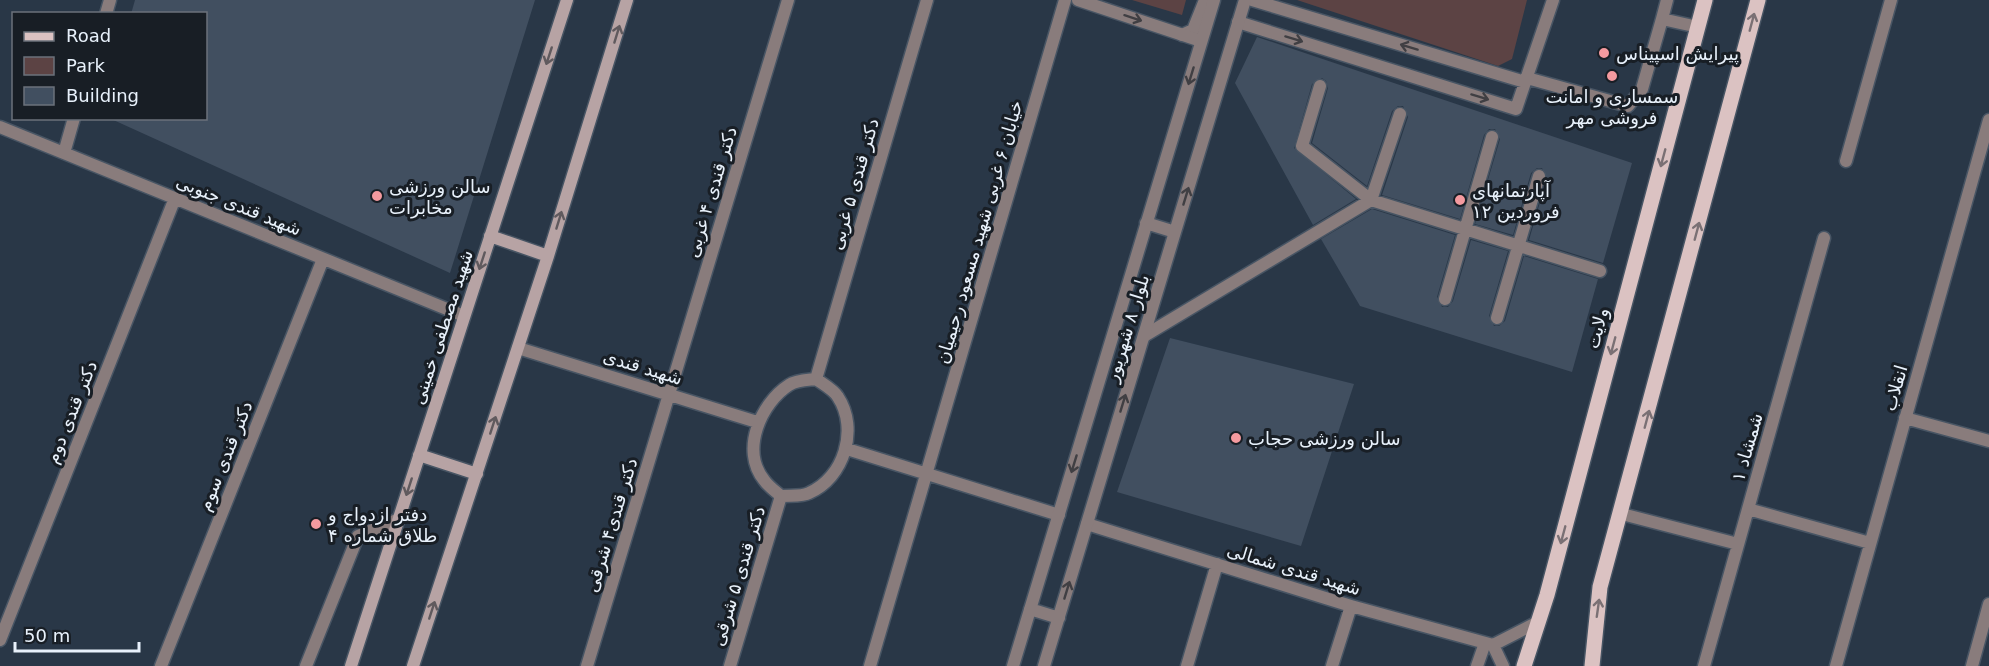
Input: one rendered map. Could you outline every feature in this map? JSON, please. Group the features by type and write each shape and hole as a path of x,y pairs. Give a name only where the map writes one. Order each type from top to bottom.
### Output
{"main road":[{"name":"شهید مصطفی خمینی","path":"351,666 567,0"},
{"path":"413,666 548,256 627,0"},
{"name":"ولایت","path":"1524,666 1538,622 1705,0"},
{"path":"1592,666 1600,587 1622,514 1758,0"},
{"path":"490,236 548,256"},
{"path":"419,455 477,474"}],"street":[{"name":"دکتر قندی ۴ غربی","path":"669,394 788,0"},
{"name":"دکتر قندی ۵ غربی","path":"816,379 927,0"},
{"name":"خیابان ۶ غربی شهید مسعود رحیمیان","path":"870,666 1065,0"},
{"path":"1078,0 1201,41"},
{"path":"1182,34 1193,30 1204,0"},
{"name":"بلوار ۸ شهریور","path":"1013,666 1214,0"},
{"name":"بلوار ۸ شهریور","path":"1044,666 1245,0"},
{"path":"1252,0 1526,80 1628,106 1642,89 1667,0"},
{"path":"1238,22 1516,109 1553,0"},
{"path":"1846,161 1891,0"},
{"path":"1662,19 1698,27"},
{"path":"1320,86 1302,146 1371,200 1600,271"},
{"path":"1144,336 1371,200 1400,114"},
{"path":"64,153 73,120"},
{"name":"انقلاب","path":"1836,666 1905,418 1985,151 1989,120"},
{"name":"شهید قندی جنوبی","path":"0,127 464,316"},
{"path":"1444,299 1492,137"},
{"path":"1497,318 1539,176"},
{"name":"دکتر قندی دوم","path":"0,640 175,198"},
{"path":"1146,223 1175,232"},
{"name":"شمشاد ۱","path":"1704,666 1824,237"},
{"name":"دکتر قندی سوم","path":"161,666 322,259"},
{"name":"شهید قندی","path":"518,348 758,422"},
{"path":"816,379 838,396 848,423 847,449 832,477 808,494 781,496 762,478 759,470 754,452 758,422 770,401 791,383 816,379"},
{"name":"دکتر قندی۴ شرقی","path":"587,666 669,394"},
{"path":"1905,418 1989,441"},
{"path":"847,449 1059,515"},
{"name":"دکتر قندی ۵ شرقی","path":"730,666 781,496"},
{"path":"1748,509 1870,543"},
{"path":"1622,514 1738,543"},
{"path":"306,666 358,536 399,519"},
{"name":"شهید قندی شمالی","path":"1087,524 1351,606 1489,644"},
{"path":"1187,666 1217,564"},
{"path":"1972,666 1989,604"},
{"path":"1332,666 1351,606"},
{"path":"1030,609 1059,618"},
{"path":"1477,666 1489,644 1538,622"},
{"path":"1489,644 1503,666"}],"green space":[{"path":"1132,0 1186,0 1182,15"},
{"path":"1297,0 1527,0 1512,59 1498,66"}],"building":[{"name":"سالن ورزشی مخابرات","path":"135,0 535,0 450,273 113,120 207,120 207,12 132,12"},
{"path":"1257,37 1632,163 1603,263 1529,240 1547,178 1542,168 1537,168 1531,173 1513,235 1475,224 1500,139 1495,129 1489,129 1484,135 1460,219 1382,195 1408,117 1403,106 1398,106 1392,111 1367,186 1312,143 1328,88 1326,81 1322,78 1312,84 1294,148 1356,199 1313,225 1235,83"},
{"path":"1372,209 1455,235 1437,297 1442,307 1448,307 1453,301 1471,240 1508,251 1489,316 1494,326 1499,326 1505,321 1524,256 1598,279 1572,372 1360,306 1321,239"},
{"name":"سالن ورزشی حجاب","path":"1170,338 1354,384 1301,546 1117,492"}],"place":[{"name":"پیرایش اسپیناس","path":"1604,53"},
{"name":"سمساری و امانت فروشی مهر","path":"1612,76"},
{"name":"سالن ورزشی مخابرات","path":"377,196"},
{"name":"آپارتمانهای ۱۲ فروردین","path":"1460,200"},
{"name":"سالن ورزشی حجاب","path":"1236,438"},
{"name":"دفتر ازدواج و طلاق شماره ۴","path":"316,524"}]}
